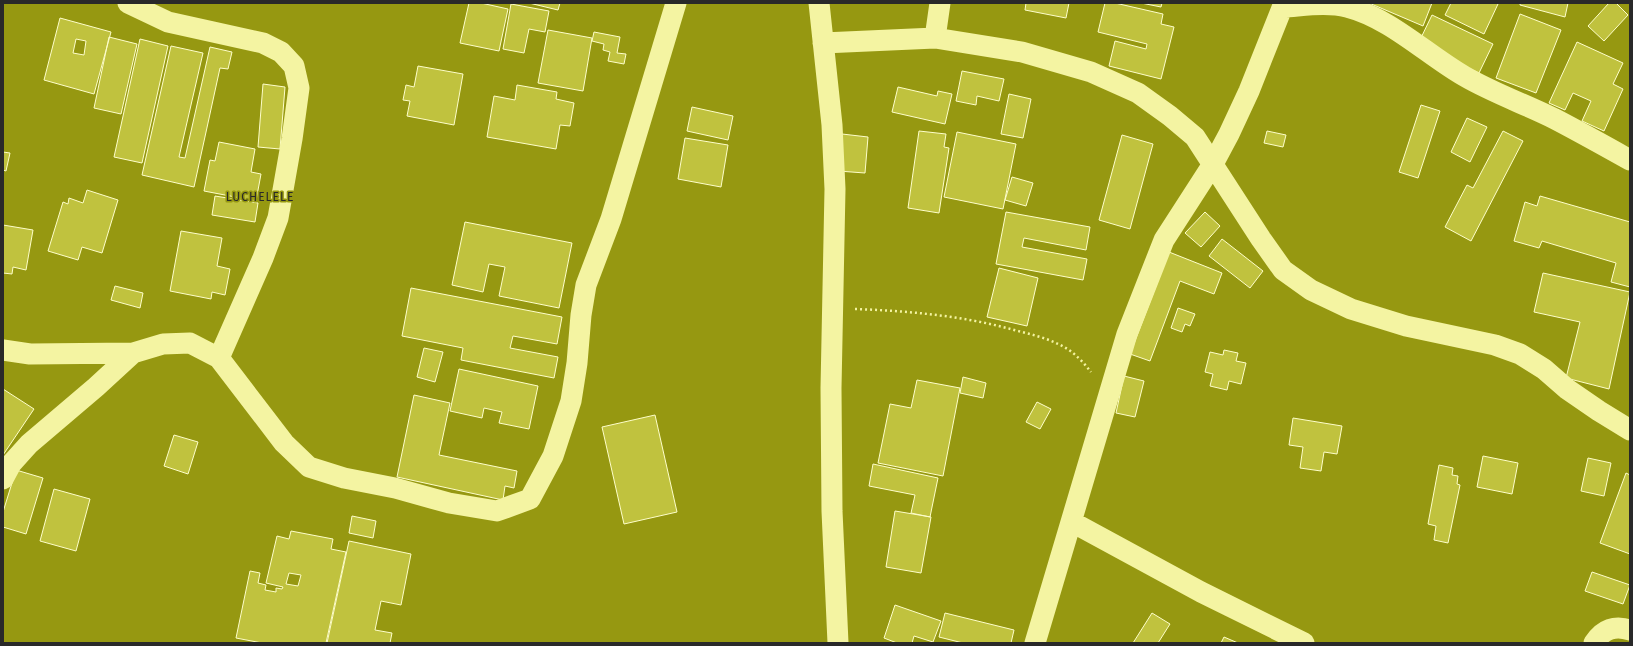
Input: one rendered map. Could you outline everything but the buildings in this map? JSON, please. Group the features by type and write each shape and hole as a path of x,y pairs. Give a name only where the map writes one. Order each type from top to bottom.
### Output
{"street":[{"path":"128,3 168,22 263,43 281,52 294,66 299,88 292,139 278,218 263,258 219,358"},
{"path":"3,350 30,354 133,353 163,344 190,343 219,358 284,443 309,467 344,478 395,488 449,503 497,511 530,498 553,456 571,401 586,285 611,219 676,3"},
{"path":"818,3 832,125 835,189 831,388 832,511 838,643"},
{"path":"935,38 940,3"},
{"path":"1035,643 1128,334 1164,240 1213,164 1249,91 1284,5 1345,6 1366,13 1403,35 1441,63 1466,77 1555,119 1630,160"},
{"path":"823,43 935,38 1022,52 1091,72 1138,93 1170,116 1195,137 1261,239 1283,270 1311,290 1351,309 1399,324 1495,345 1520,354 1544,368 1567,389 1630,430"},
{"path":"3,479 11,464 29,444 96,387 133,353"},
{"path":"1072,522 1201,592 1304,643"},
{"path":"1594,643 1604,631 1619,627 1630,630"}],"path":[{"path":"833,309 905,311 957,317 1006,327 1046,338 1066,348 1079,359 1110,393"}],"district":[{"name":"LUCHELELE","path":"260,197"}]}
